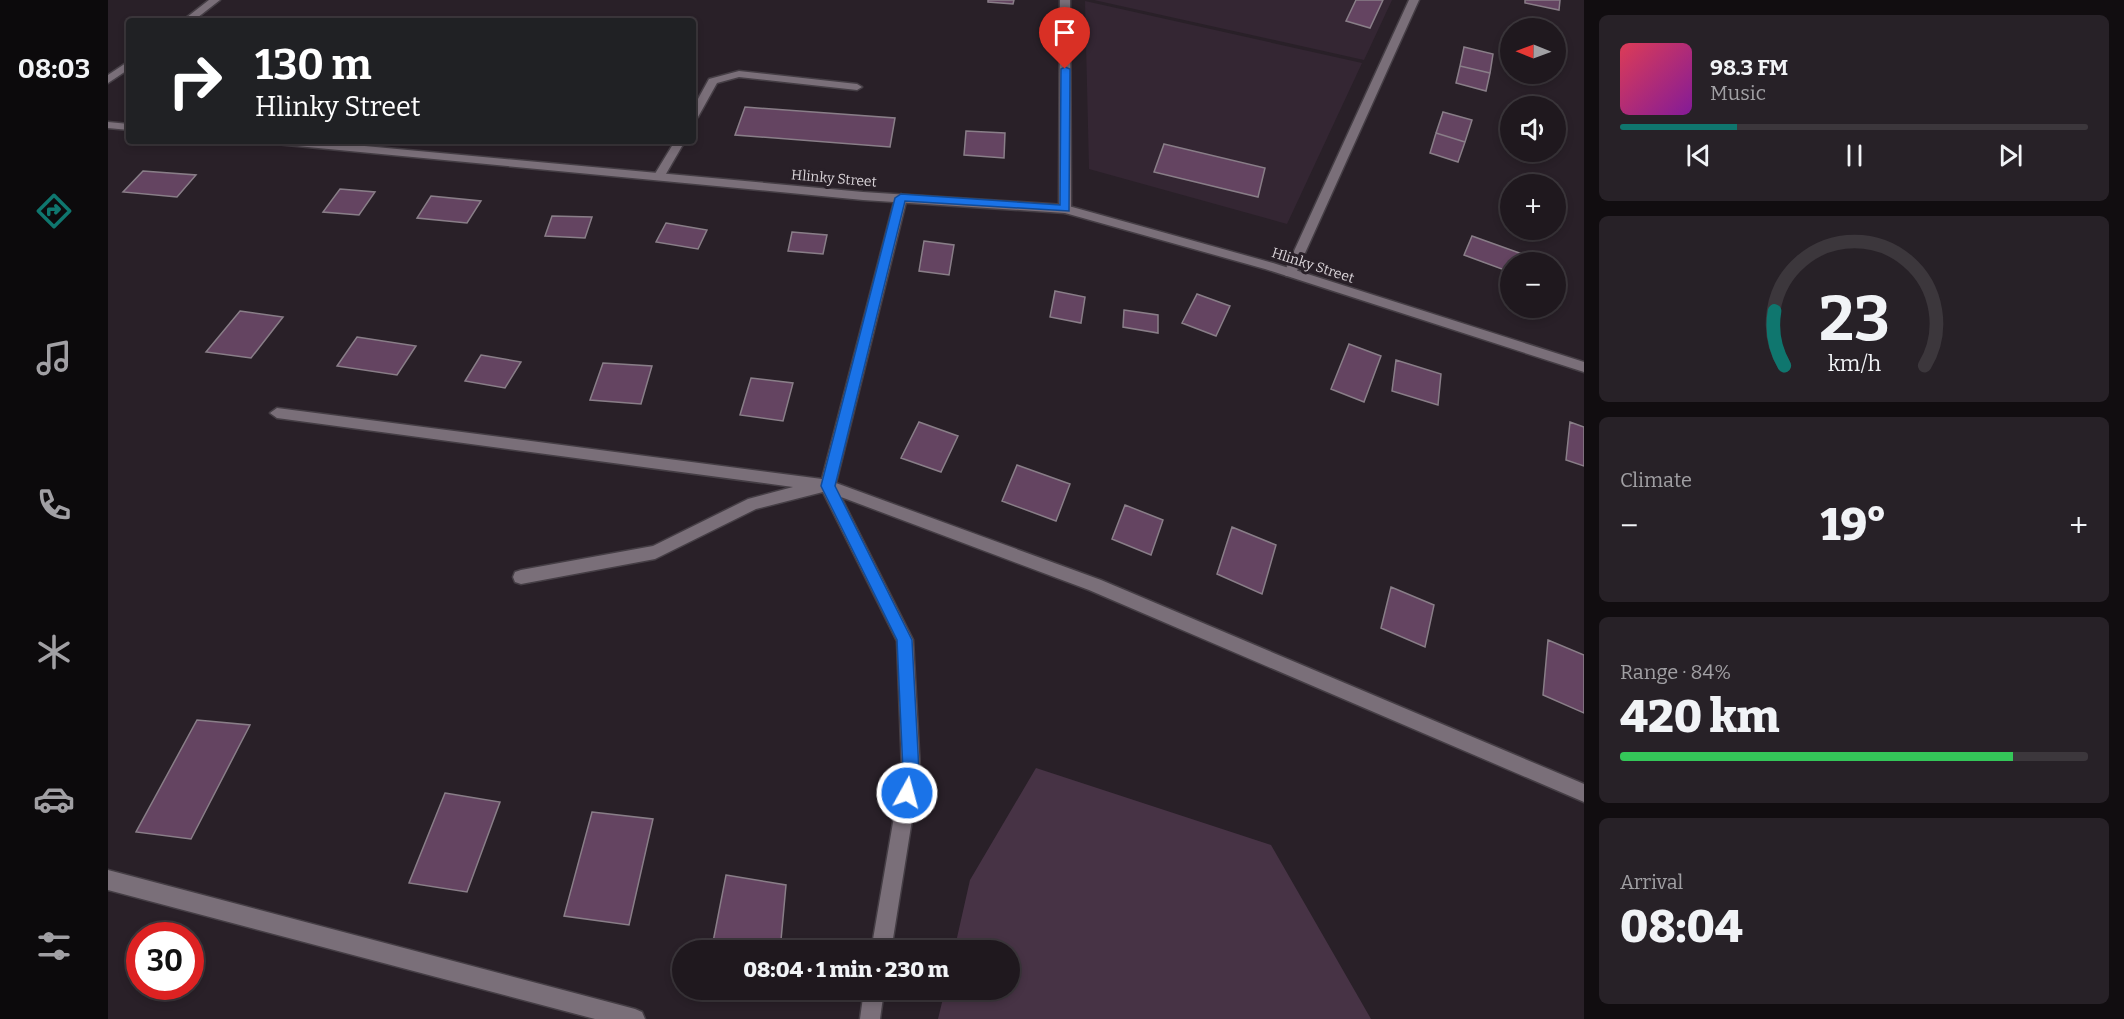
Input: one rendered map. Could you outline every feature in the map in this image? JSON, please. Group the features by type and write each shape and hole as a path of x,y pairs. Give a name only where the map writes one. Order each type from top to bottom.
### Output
{"street":[{"path":"191,18 215,0"},
{"path":"1065,0 1065,208"},
{"path":"1290,273 1414,0"},
{"path":"108,80 126,66"},
{"path":"696,112 713,81 739,74 857,87"},
{"path":"108,125 126,127"},
{"name":"Hlinky Street","path":"308,144 863,196 1065,208 1290,273 1584,367"},
{"path":"659,177 678,144"},
{"path":"883,940 911,771 905,640 828,486 901,198"},
{"path":"277,413 828,486 1095,585 1584,793"},
{"path":"521,577 655,552 753,503 828,486"},
{"path":"108,880 635,1019"},
{"path":"870,1019 873,1000"}],"shaded area":[{"path":"1094,0 1392,0 1364,60"},
{"path":"1085,1 1362,63 1287,224 1089,169"},
{"path":"1036,768 1271,845 1371,1019 938,1019 943,1000 1020,1000 1020,940 956,940 970,880"}],"building":[{"path":"988,0 1014,0 1013,4 988,2"},
{"path":"1356,0 1383,0 1370,28 1346,21"},
{"path":"1525,0 1560,0 1559,10 1525,3"},
{"path":"1464,47 1493,54 1490,73 1460,66"},
{"path":"1460,66 1490,73 1486,91 1456,83"},
{"path":"745,107 895,118 890,147 735,135"},
{"path":"1443,112 1472,120 1465,142 1436,133"},
{"path":"966,131 1005,133 1004,158 964,155"},
{"path":"1436,133 1465,142 1458,162 1430,153"},
{"path":"1164,144 1265,168 1258,197 1154,172"},
{"path":"143,171 196,175 177,197 123,192"},
{"path":"340,189 375,192 359,215 323,212"},
{"path":"431,196 481,201 467,223 417,218"},
{"path":"552,216 592,217 585,238 545,236"},
{"path":"666,223 707,230 698,249 656,242"},
{"path":"792,232 827,235 823,254 788,251"},
{"path":"1472,236 1517,252 1500,252 1500,268 1464,255"},
{"path":"924,241 954,245 949,275 919,271"},
{"path":"1055,291 1085,297 1081,323 1050,317"},
{"path":"1197,294 1230,306 1216,336 1182,323"},
{"path":"1124,310 1158,315 1158,333 1123,327"},
{"path":"240,311 283,317 251,358 206,352"},
{"path":"357,337 416,346 397,375 337,366"},
{"path":"1349,344 1381,356 1364,402 1331,389"},
{"path":"481,355 521,362 505,388 465,381"},
{"path":"1396,360 1441,374 1438,405 1392,391"},
{"path":"603,363 652,366 641,404 590,400"},
{"path":"751,378 793,383 783,421 740,415"},
{"path":"919,422 958,436 941,472 901,458"},
{"path":"1570,422 1584,427 1584,466 1566,460"},
{"path":"1017,465 1070,484 1056,521 1002,501"},
{"path":"1125,505 1163,520 1151,555 1112,539"},
{"path":"1232,527 1276,545 1262,594 1217,574"},
{"path":"1391,587 1434,605 1425,647 1381,628"},
{"path":"1548,640 1584,655 1584,713 1543,695"},
{"path":"197,720 250,725 191,839 136,832"},
{"path":"445,793 500,802 467,892 409,883"},
{"path":"592,812 653,819 629,925 564,916"},
{"path":"726,875 786,885 781,940 713,940"}],"route":[{"path":"907,793 911,771 905,640 828,486 901,198 1065,208 1065,69"}]}
